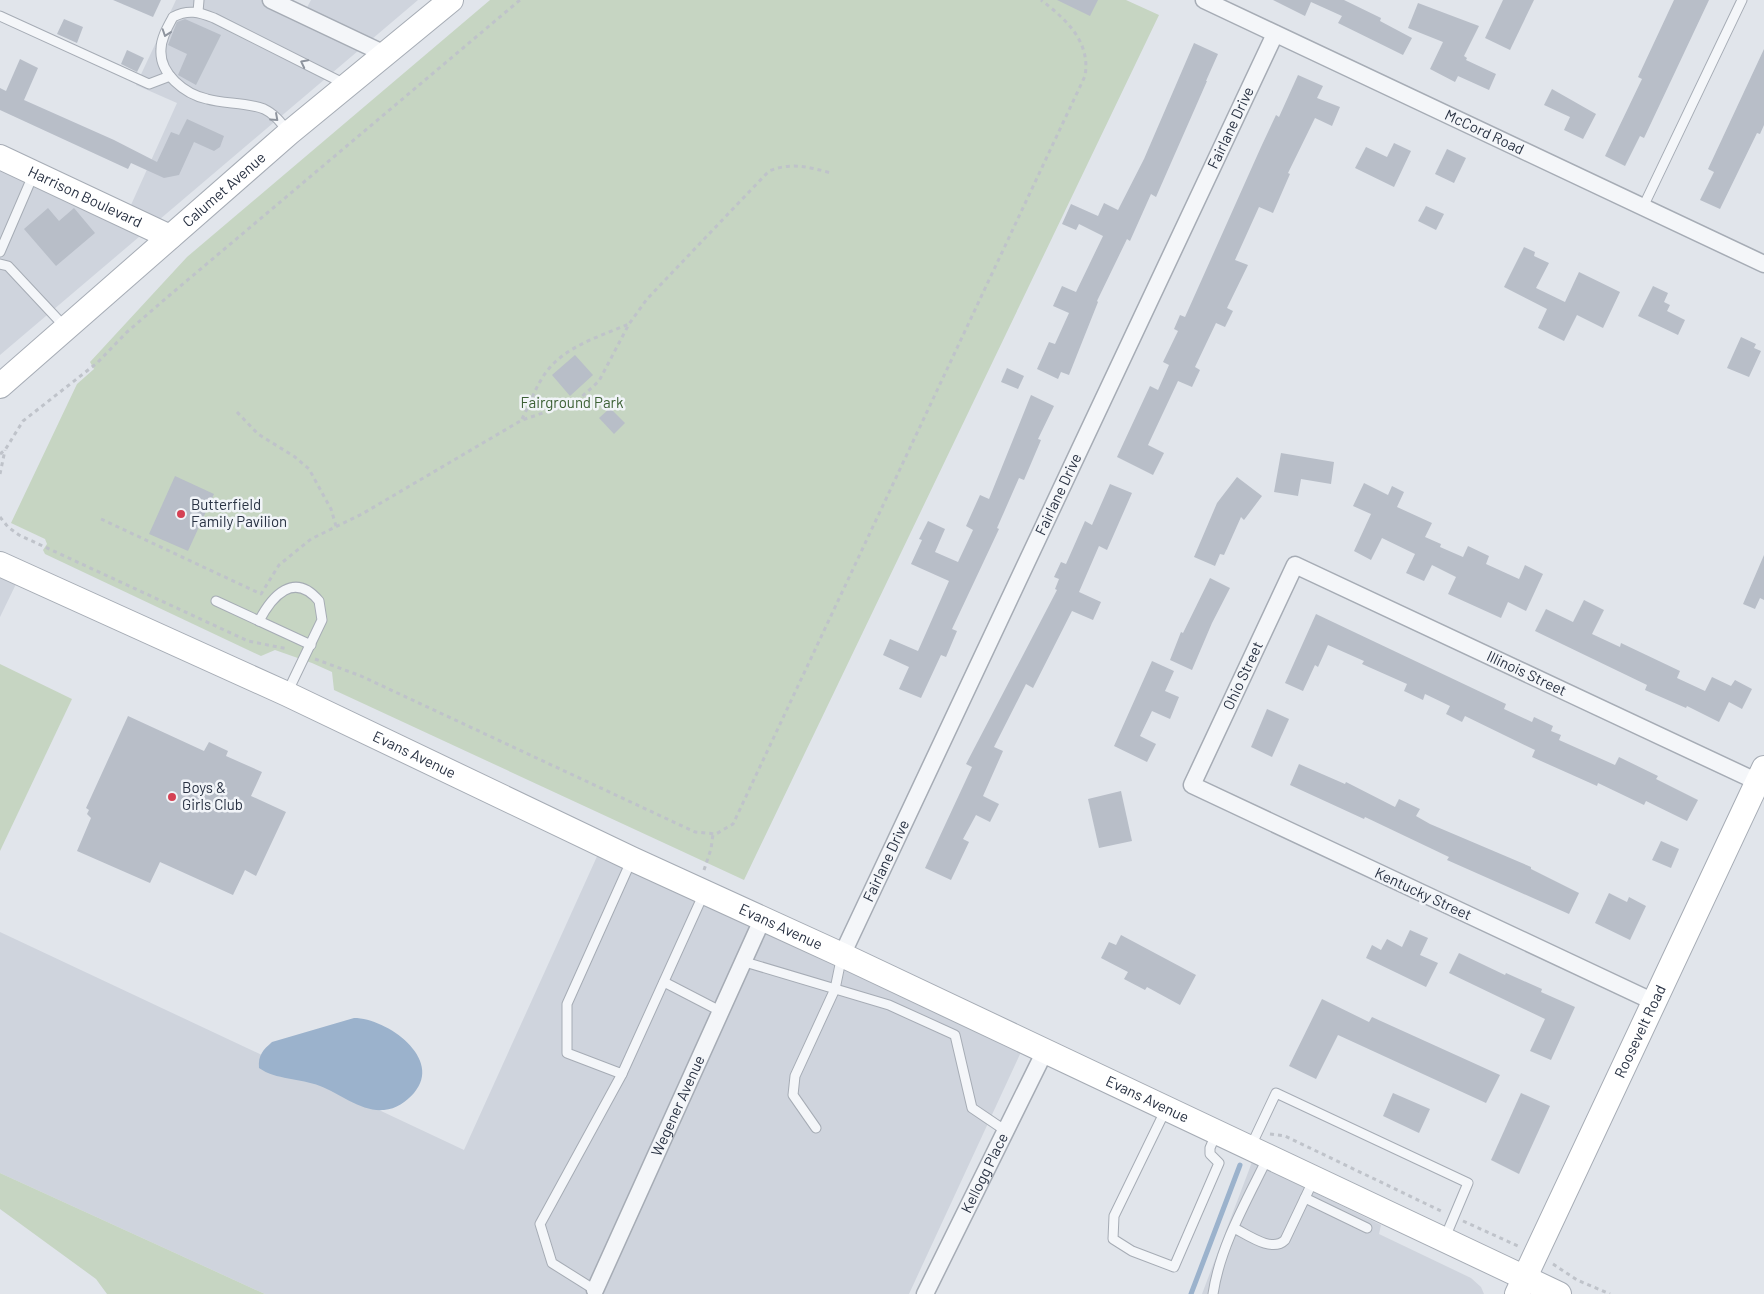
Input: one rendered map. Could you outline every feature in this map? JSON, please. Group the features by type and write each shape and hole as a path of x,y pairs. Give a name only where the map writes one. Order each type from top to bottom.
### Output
{"street":[{"path":"270,0 387,54"},
{"name":"Calumet Avenue","path":"0,386 289,133 451,0"},
{"name":"McCord Road","path":"1204,0 1764,264"},
{"name":"Fairlane Drive","path":"842,955 1275,34"},
{"name":"Harrison Boulevard","path":"0,157 170,236"},
{"name":"Evans Avenue","path":"0,564 286,694 704,893 842,955 961,1024 1045,1051 1166,1108 1259,1153 1310,1188 1444,1240 1520,1286 1559,1294"},
{"name":"Illinois Street","path":"1295,565 1761,775"},
{"name":"Ohio Street","path":"1192,785 1295,565"},
{"name":"Roosevelt Road","path":"1520,1286 1761,775"},
{"name":"Kentucky Street","path":"1192,785 1654,1002"},
{"name":"Wegener Avenue","path":"595,1290 745,962 762,920"},
{"name":"Kellogg Place","path":"925,1294 1045,1051"}],"lane":[{"path":"198,12 200,0"},
{"path":"1643,207 1742,0"},
{"path":"289,133 274,116 264,109 234,102 207,99 183,90 170,76 162,58 161,48 173,17 183,12 198,12 348,86"},
{"path":"0,16 149,84 170,76"},
{"path":"0,252 34,173"},
{"path":"0,264 8,266 66,328"},
{"path":"259,621 275,595 285,590 296,587 305,589 319,600 322,609 322,620 286,694"},
{"path":"216,601 311,645"},
{"path":"622,1074 567,1052 567,1004 632,859"},
{"path":"595,1290 552,1264 540,1224 622,1074 704,893"},
{"path":"816,1128 793,1095 794,1076 835,989 842,955"},
{"path":"745,962 889,1005 961,1024 972,1108 1006,1131"},
{"path":"664,982 722,1012"},
{"path":"1213,1294 1216,1276 1259,1153 1276,1093 1427,1162 1468,1183 1444,1240"},
{"path":"1166,1108 1114,1216 1113,1239 1132,1252 1174,1267 1219,1163 1210,1154 1210,1148 1217,1133"},
{"path":"1234,1228 1273,1246 1280,1245 1285,1240 1310,1188 1368,1228"}],"path":[{"path":"0,454 5,450 23,421 97,363 148,313 520,0"},
{"path":"0,517 8,527 19,535 248,641 275,646 361,676 695,832 716,834 732,824 1085,76 1086,59 1079,38 1070,25 1041,0"},
{"path":"101,519 261,594 272,574 286,557 310,539 362,514 522,420 576,402 599,381 629,324 658,285 769,171 778,167 800,165 831,173"},
{"path":"522,420 546,372 554,363 573,348 629,324"},
{"path":"238,412 258,434 295,457 309,469 332,509 336,526"},
{"path":"0,474 5,450"}],"shaded area":[{"path":"176,0 270,0 303,15 311,0 418,0 0,355 0,156 126,216 177,103 136,85"},
{"path":"0,574 17,582 0,617"},
{"path":"599,852 1021,1052 909,1294 265,1294 0,1173 0,932 464,1150"},
{"path":"1252,1162 1381,1225 1379,1234 1471,1278 1481,1287 1484,1294 1202,1294"}],"green space":[{"name":"Fairground Park","path":"490,0 1126,0 1159,15 744,880 334,690 332,672 275,650 261,656 45,554 43,550 47,544 45,539 11,523 77,384 94,369 90,362 187,257"},
{"path":"0,664 72,699 0,851"},
{"path":"0,1173 265,1294 107,1294 96,1279 0,1209"}],"water":[{"path":"354,1018 382,1025 408,1043 417,1054 422,1067 421,1080 414,1093 397,1107 384,1110 367,1108 320,1086 273,1075 259,1068 259,1060 262,1053 272,1042"}],"building":[{"path":"113,0 161,0 153,17"},
{"path":"1057,0 1098,0 1090,16"},
{"path":"1273,0 1344,0 1381,18 1380,21 1412,38 1403,55 1338,23 1342,16 1311,2 1305,16"},
{"path":"1503,0 1534,0 1510,50 1485,38"},
{"path":"1674,0 1709,0 1644,138 1640,136 1625,166 1605,156 1642,79 1638,77"},
{"path":"1418,3 1479,26 1464,56 1467,58 1466,60 1496,74 1489,90 1458,76 1455,82 1430,69 1443,42 1408,28"},
{"path":"64,19 83,27 77,43 57,34"},
{"path":"185,19 221,35 196,85 178,75 187,54 168,45 177,22"},
{"path":"1194,43 1218,54 1156,197 1151,194 1130,241 1127,239 1097,301 1069,375 1061,372 1058,379 1037,369 1049,342 1055,344 1069,313 1053,306 1062,286 1076,292 1103,236 1079,224 1076,230 1062,224 1071,204 1098,216 1104,203 1118,210 1144,159"},
{"path":"1764,49 1764,125 1760,134 1757,133 1720,209 1700,200 1714,172 1708,169"},
{"path":"127,50 144,58 137,72 121,64"},
{"path":"20,59 38,68 24,100 114,140 157,162 171,132 179,135 187,119 224,136 220,147 214,151 194,142 179,175 164,178 131,163 128,169 0,110 0,88 6,91"},
{"path":"1298,75 1323,86 1317,98 1340,107 1332,126 1315,118 1288,173 1290,174 1273,213 1259,207 1235,260 1248,265 1227,308 1233,311 1225,327 1216,323 1195,367 1200,370 1192,387 1178,381 1148,445 1164,453 1153,475 1117,457 1150,386 1158,390 1169,365 1163,362 1178,331 1174,329 1180,315 1185,317 1261,147 1276,115 1279,117"},
{"path":"1552,89 1596,114 1583,139 1564,130 1570,117 1544,105"},
{"path":"1394,143 1411,151 1394,187 1355,168 1366,147 1387,157"},
{"path":"1447,149 1466,158 1454,183 1435,174"},
{"path":"1426,206 1444,214 1436,230 1418,221"},
{"path":"48,208 59,221 74,208 95,233 56,266 24,229"},
{"path":"1524,247 1535,252 1534,256 1549,263 1536,288 1565,302 1579,272 1620,292 1603,328 1577,315 1564,341 1538,328 1547,309 1504,287"},
{"path":"1653,286 1668,293 1664,302 1670,305 1667,311 1685,320 1678,335 1638,316"},
{"path":"1741,337 1756,344 1754,348 1761,351 1749,377 1727,368"},
{"path":"575,355 593,375 570,396 552,375"},
{"path":"1007,368 1024,376 1018,389 1001,382"},
{"path":"1031,395 1054,406 1038,439 1041,440 1024,480 1019,478 997,528 999,529 952,629 957,631 946,657 941,655 921,698 899,689 909,667 883,655 890,639 918,651 949,581 911,564 922,540 919,539 928,521 945,529 935,552 958,562 973,530 966,526 980,495 989,499"},
{"path":"610,408 625,423 614,434 599,418"},
{"path":"1281,453 1334,462 1331,484 1301,479 1298,496 1274,492"},
{"name":"Butterfield Family Pavilion","path":"175,476 214,494 188,551 149,534"},
{"path":"1237,477 1262,496 1244,520 1241,517 1224,555 1220,554 1215,566 1194,557 1217,503"},
{"path":"1364,483 1388,495 1392,486 1404,492 1397,507 1432,523 1425,537 1441,544 1440,547 1463,557 1468,546 1489,556 1486,564 1519,579 1525,565 1543,574 1526,611 1508,602 1501,618 1448,594 1456,577 1432,565 1424,581 1406,573 1415,554 1382,538 1371,560 1354,551 1371,514 1353,506"},
{"path":"1110,484 1132,493 1107,550 1099,546 1079,592 1101,602 1093,620 1072,611 1033,688 1026,684 994,747 1003,751 983,796 999,804 990,822 976,815 963,839 969,842 951,880 925,868 972,767 966,764 1057,590 1055,589 1059,579 1054,577 1061,562 1066,564 1085,521 1092,525"},
{"path":"1764,555 1764,600 1760,598 1755,609 1743,604"},
{"path":"1210,578 1230,588 1212,623 1192,670 1170,660 1181,632 1183,633"},
{"path":"1584,600 1604,610 1592,634 1620,647 1621,643 1680,671 1677,678 1705,691 1712,677 1731,686 1735,680 1752,689 1742,709 1729,702 1719,722 1687,706 1686,708 1645,690 1647,685 1535,631 1546,609 1573,622"},
{"path":"1316,614 1506,704 1504,709 1532,722 1534,717 1553,726 1551,731 1561,735 1559,740 1615,765 1619,757 1658,776 1656,779 1698,800 1687,821 1646,801 1644,805 1598,783 1597,786 1532,757 1535,750 1465,716 1462,722 1446,714 1450,706 1425,694 1423,700 1404,691 1407,684 1362,664 1364,661 1328,645 1318,667 1315,665 1303,691 1285,683"},
{"path":"1152,661 1174,671 1165,691 1179,697 1170,719 1152,711 1140,736 1156,744 1147,762 1114,746"},
{"path":"1267,709 1289,719 1272,757 1251,747"},
{"name":"Boys & Girls Club","path":"128,716 204,751 209,742 228,751 226,756 262,772 251,796 286,812 256,876 245,870 233,895 160,862 150,883 77,851 91,818 87,814 89,810 86,808"},
{"path":"1299,764 1345,784 1346,782 1395,807 1399,799 1420,809 1416,816 1430,824 1531,867 1531,869 1579,893 1569,914 1447,860 1449,857 1365,817 1364,819 1290,785"},
{"path":"1121,791 1132,841 1099,848 1088,799"},
{"path":"1661,841 1679,849 1671,868 1652,860"},
{"path":"1609,893 1627,902 1629,897 1646,906 1630,940 1595,923"},
{"path":"1410,930 1428,938 1420,955 1438,963 1426,987 1366,958 1372,945 1381,950 1387,939 1402,947"},
{"path":"1121,935 1196,975 1180,1005 1147,987 1145,990 1124,979 1128,972 1101,958 1109,942 1116,945"},
{"path":"1459,953 1505,975 1506,973 1542,989 1541,992 1575,1007 1551,1060 1530,1051 1545,1019 1449,973"},
{"path":"1322,999 1369,1022 1372,1017 1500,1075 1486,1103 1338,1035 1316,1079 1289,1066"},
{"path":"1393,1093 1430,1109 1419,1133 1383,1116"},
{"path":"1521,1093 1550,1106 1519,1174 1491,1160"}],"waterway":[{"path":"1191,1294 1240,1165"}],"place":[{"name":"Butterfield Family Pavilion","path":"181,514"},
{"name":"Boys & Girls Club","path":"172,797"}]}
